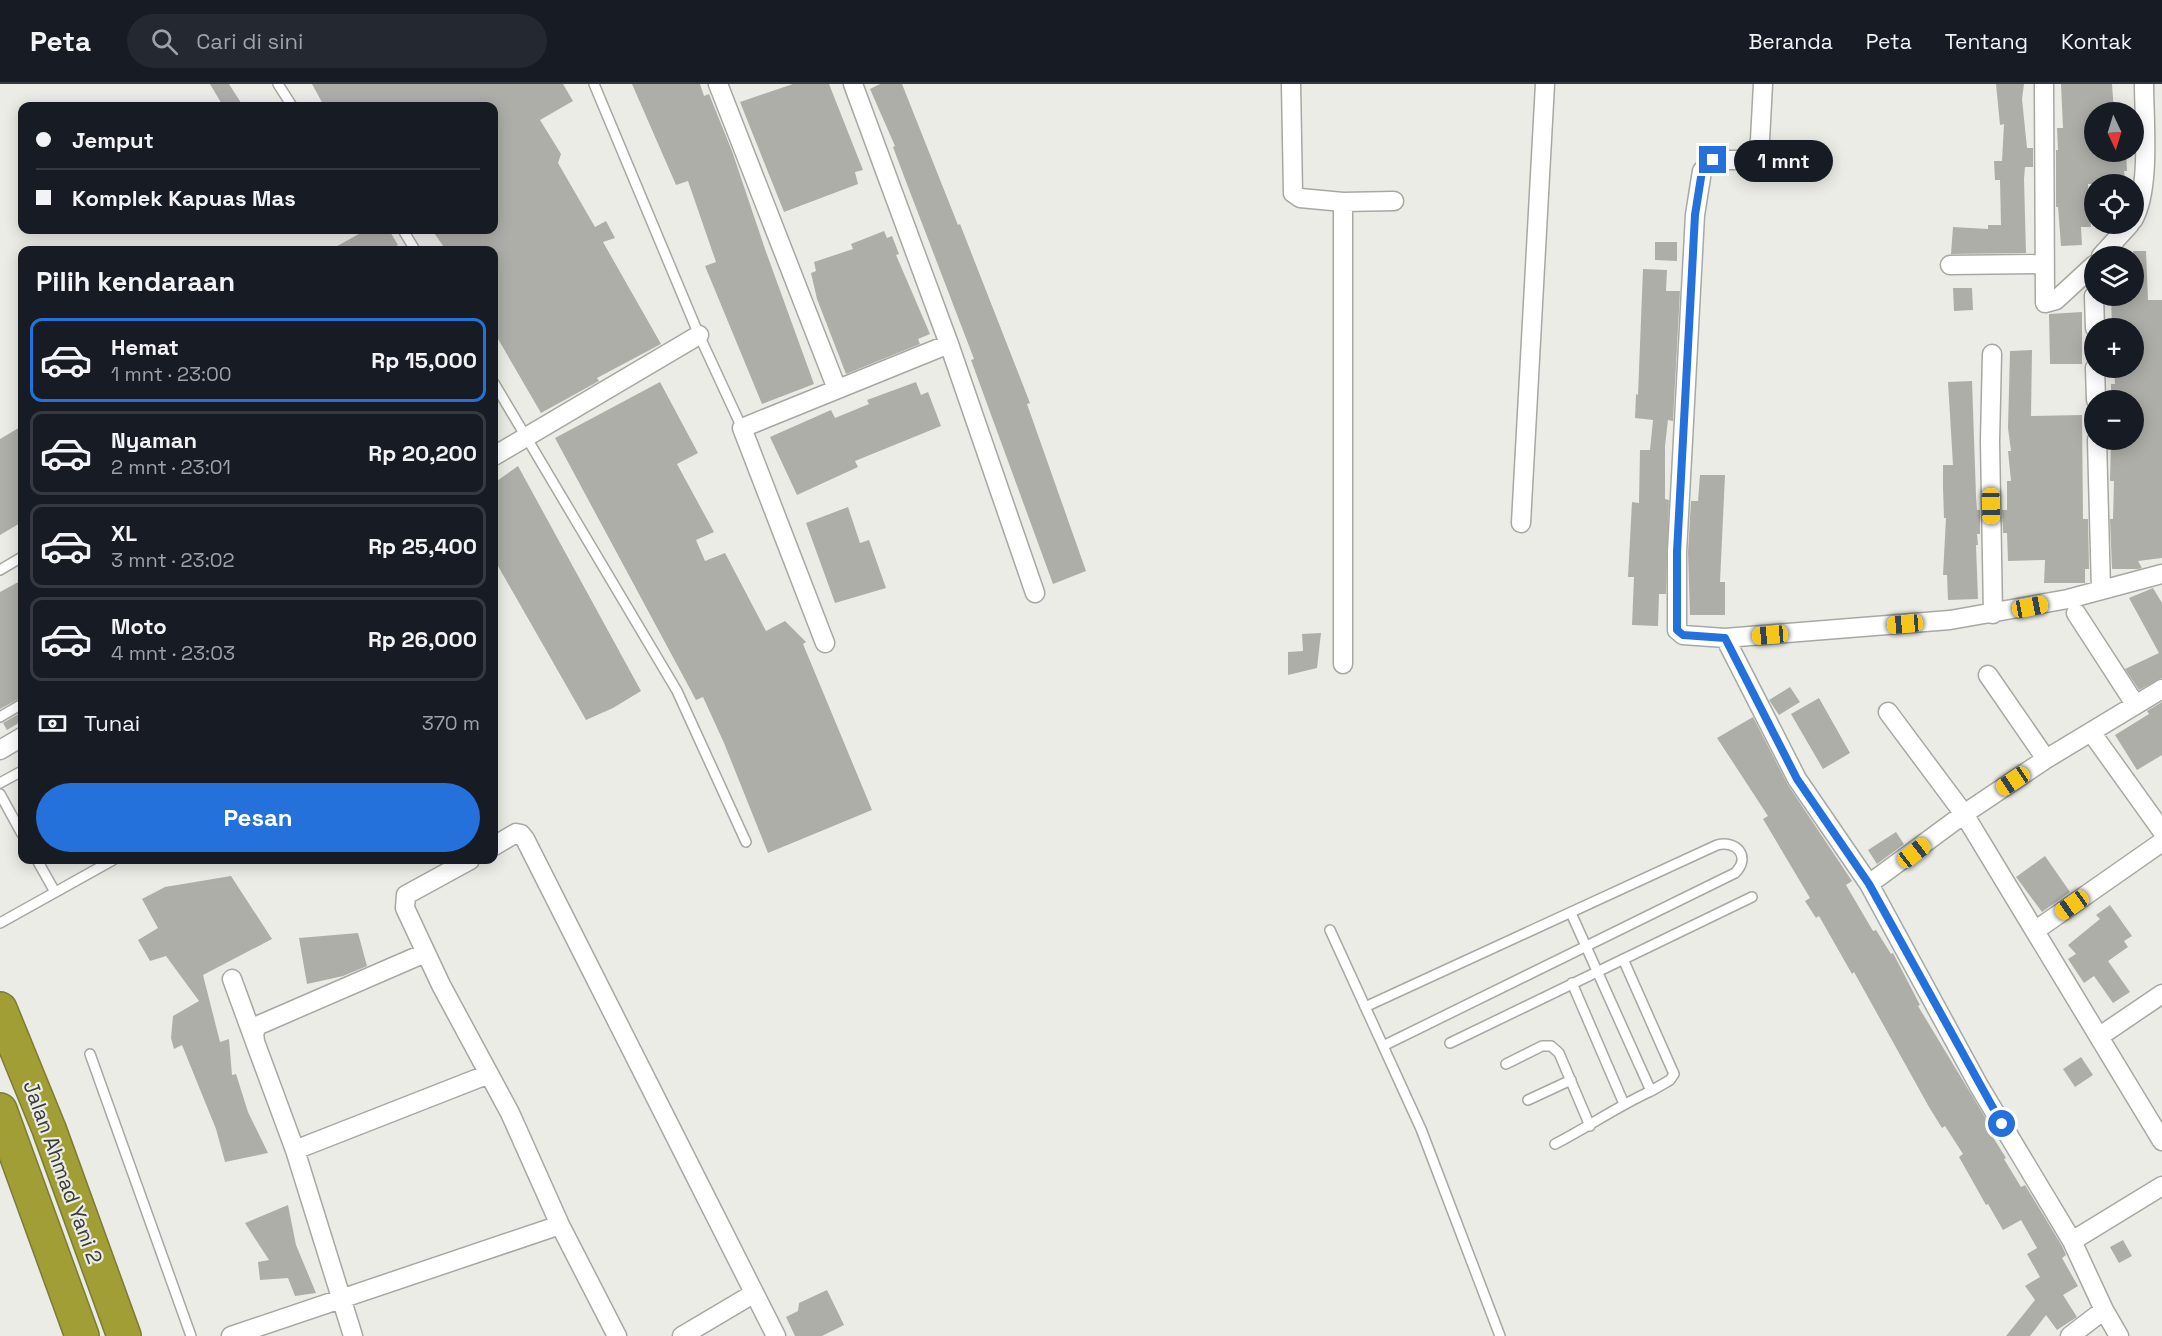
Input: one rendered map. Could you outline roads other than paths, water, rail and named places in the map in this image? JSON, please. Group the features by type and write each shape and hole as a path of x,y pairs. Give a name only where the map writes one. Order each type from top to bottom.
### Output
{"highway":[{"name":"Jalan Ahmad Yani 2","path":"0,1009 49,1129 124,1336"},
{"name":"Jalan Ahmad Yani 2","path":"0,1110 82,1336"}],"street":[{"path":"718,84 837,389"},
{"path":"853,84 949,344 1035,593"},
{"path":"1291,84 1293,193 1300,198 1343,202 1394,201"},
{"path":"1521,523 1545,84"},
{"path":"1763,84 1760,140 1756,157 1747,160 1713,160 1702,171 1695,215 1675,620 1677,630 1683,635 1725,638 1950,620 2068,599 2162,574"},
{"path":"2044,84 2044,303 2056,300 2084,274"},
{"path":"2144,84 2144,174"},
{"path":"1342,664 1343,202"},
{"path":"2111,246 2121,234"},
{"path":"1950,265 2044,264"},
{"path":"498,454 699,335"},
{"path":"825,643 742,428 949,344"},
{"path":"1992,354 1990,441 1993,614"},
{"path":"2097,450 2101,590"},
{"path":"2076,613 2135,704"},
{"path":"1725,638 1797,779 1869,884 1979,1086 2072,1240 2104,1310 2119,1336"},
{"path":"1988,675 2046,759"},
{"path":"1869,884 1964,814 2046,759 2162,689"},
{"path":"1888,712 1964,814 2162,1141"},
{"path":"2091,732 2162,831"},
{"path":"0,750 18,739"},
{"path":"498,844 516,833 521,834 525,839 776,1336"},
{"path":"2036,930 2162,842"},
{"path":"463,864 406,895 405,908 425,953 489,1074 560,1225 617,1336"},
{"path":"255,1042 254,1032 259,1025 425,953"},
{"path":"232,979 295,1149 353,1336"},
{"path":"2100,1036 2162,994"},
{"path":"295,1149 489,1074"},
{"path":"2072,1240 2162,1186"},
{"path":"231,1336 560,1225"},
{"path":"682,1336 753,1294"},
{"path":"2070,1336 2104,1310"}],"lane":[{"path":"278,84 289,102"},
{"path":"594,84 699,335 742,428"},
{"path":"498,390 677,691 747,842"},
{"path":"0,570 18,559"},
{"path":"0,717 18,706"},
{"path":"0,783 18,773"},
{"path":"0,794 18,827"},
{"path":"1365,1007 1717,845 1726,843 1736,846 1742,852 1743,861 1735,873 1383,1046"},
{"path":"39,864 55,892"},
{"path":"0,923 104,864"},
{"path":"1450,1043 1752,897"},
{"path":"1571,913 1651,1091"},
{"path":"1330,930 1421,1129 1500,1336"},
{"path":"1555,1144 1670,1080 1674,1074 1623,959"},
{"path":"1572,983 1624,1104"},
{"path":"1506,1064 1542,1046 1551,1046 1558,1053 1590,1126"},
{"path":"90,1054 191,1336"},
{"path":"1528,1100 1571,1080"}]}
